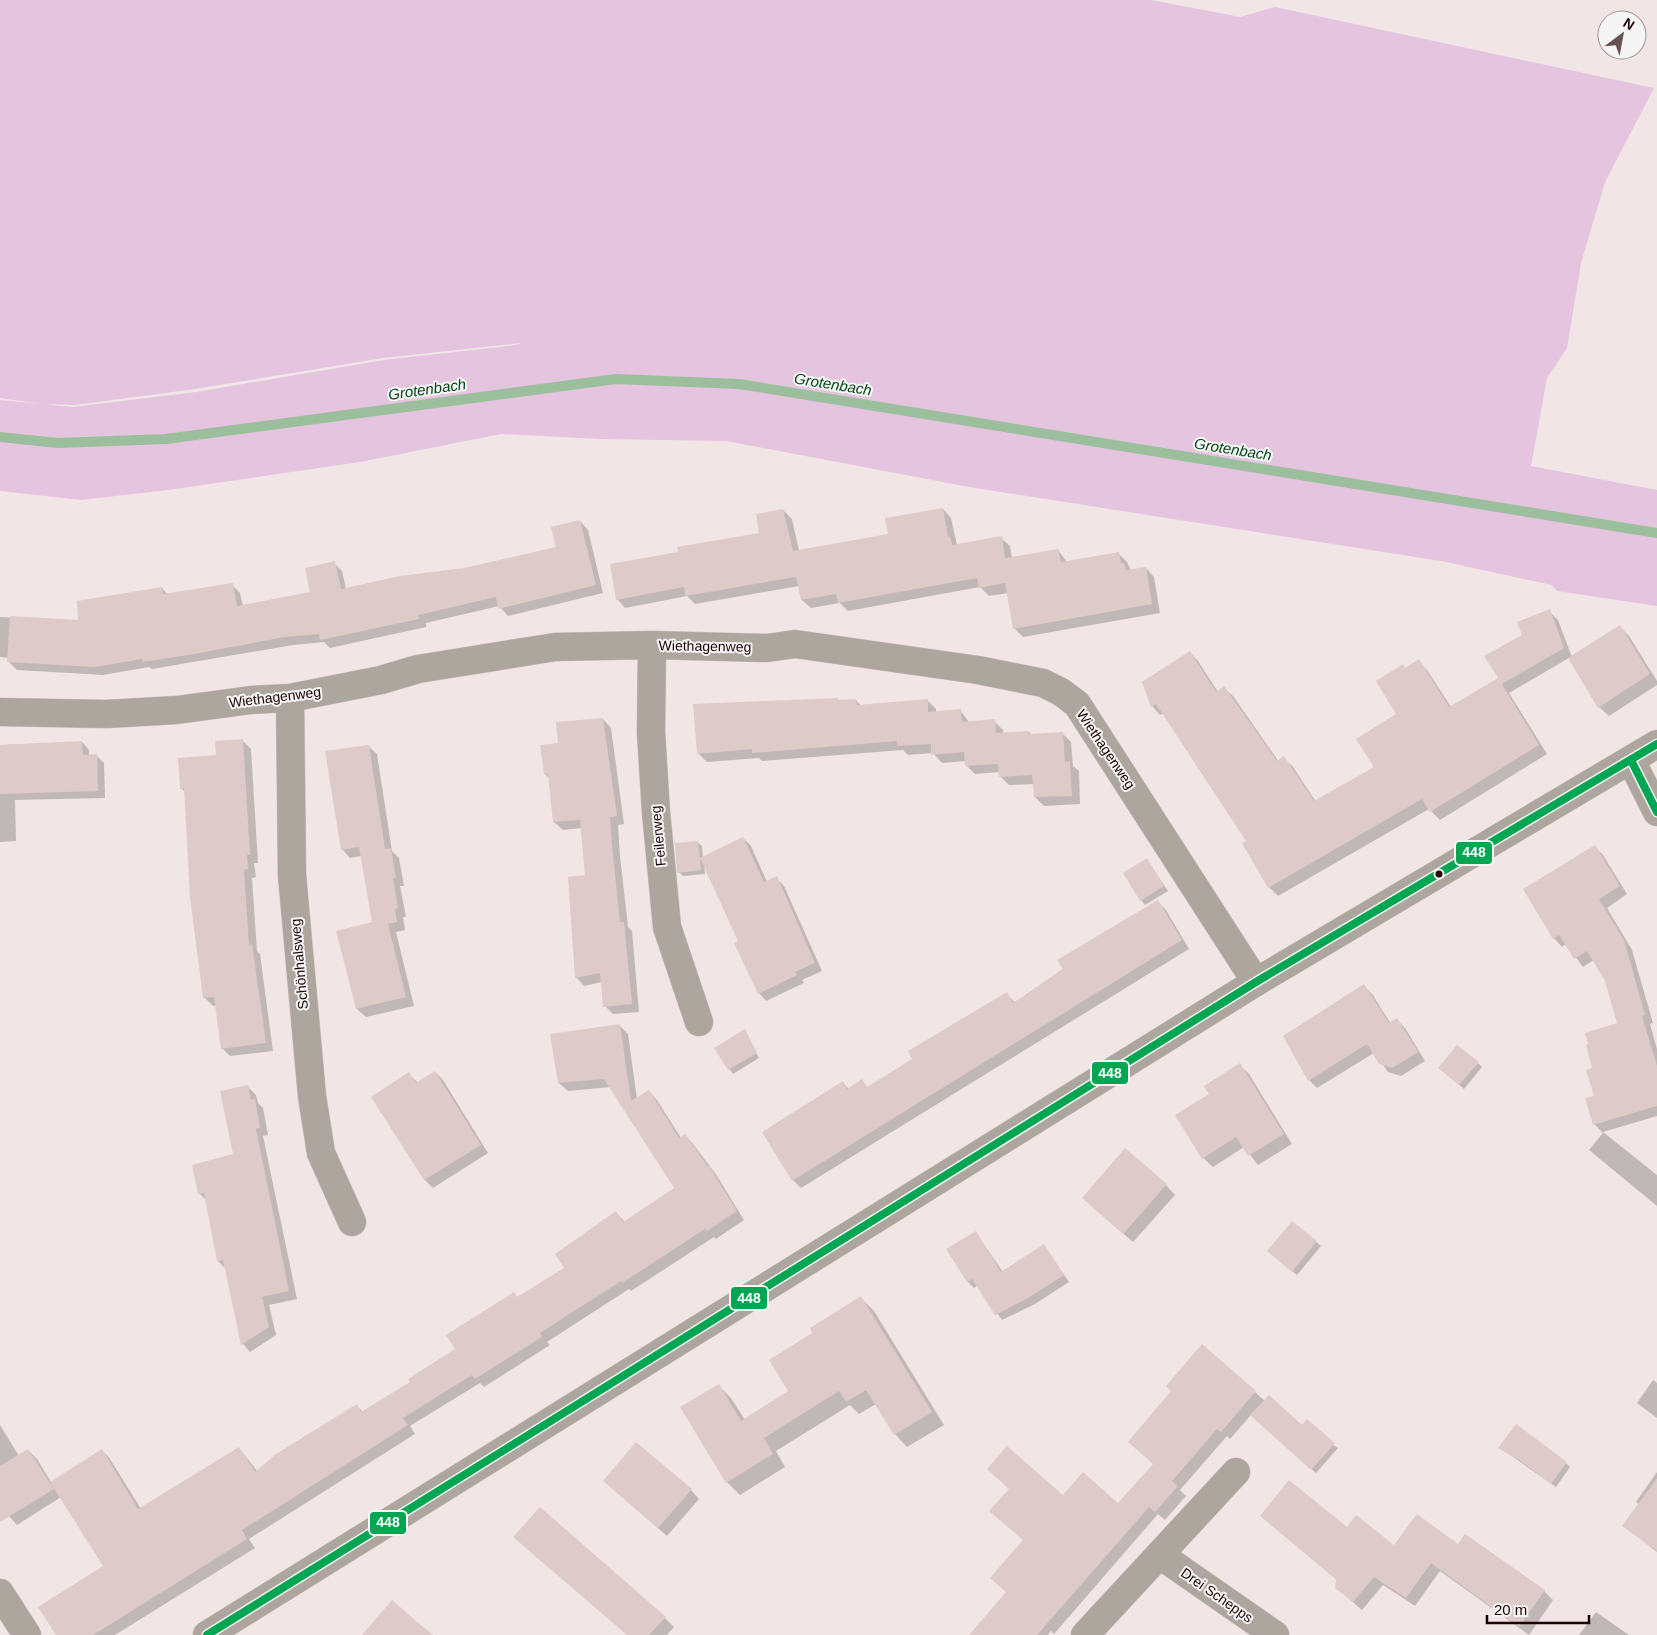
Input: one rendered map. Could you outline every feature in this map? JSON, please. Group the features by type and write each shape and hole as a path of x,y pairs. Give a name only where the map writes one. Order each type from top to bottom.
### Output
{"street":[{"name":"Wiethagenweg","path":"0,712 106,714 178,710 251,700 290,698 380,680 418,669 508,653 555,647 652,645 767,648 803,645 1012,676 1043,683 1061,692 1077,704 1256,982"},
{"name":"Feilerweg","path":"652,645 651,732 656,812 667,927 699,1022"},
{"name":"Schönhalsweg","path":"290,698 292,875 312,1096 321,1153 352,1222"},
{"path":"207,1635 1256,982 1657,744"},
{"path":"1631,760 1657,812"},
{"path":"1085,1635 1236,1472"},
{"name":"Drei Schepps","path":"1160,1555 1275,1635"},
{"path":"0,1592 27,1635"}],"shaded area":[{"path":"0,0 1151,0 1240,17 1275,7 1654,88 1605,182 1581,263 1567,348 1547,378 1531,466 1657,490 1657,606 1557,591 1552,585 1441,561 969,487 726,441 601,439 501,434 360,462 168,490 81,500 0,491 0,400 40,404 0,398","holes":["521,343 384,360 196,392 73,407 42,404 75,405 195,389 383,358"]}],"building":[{"path":"943,508 948,537 950,536 952,545 1002,536 1005,558 1058,549 1061,562 1119,552 1121,563 1124,563 1126,570 1146,567 1152,604 1013,629 1005,583 979,588 977,578 838,603 836,594 801,600 796,577 685,596 684,587 616,600 610,564 678,552 677,547 759,533 756,514 783,509 793,551 888,534 885,518"},
{"path":"580,520 596,585 498,609 496,597 418,615 419,619 320,640 319,634 285,637 194,654 143,662 142,659 95,667 7,662 10,616 78,620 77,601 162,587 163,594 233,583 237,606 310,592 305,568 335,561 341,589 400,576 464,568 556,547 551,527"},
{"path":"1550,609 1564,648 1502,684 1539,745 1430,812 1422,799 1268,888 1242,843 1246,841 1156,704 1151,707 1142,682 1190,651 1216,692 1224,686 1277,761 1284,756 1314,801 1374,767 1356,739 1396,714 1376,681 1403,664 1405,668 1419,659 1449,707 1498,678 1484,656 1522,635 1517,622"},
{"path":"1620,625 1650,674 1598,708 1568,658"},
{"path":"838,698 838,700 856,699 857,705 928,699 928,712 961,709 962,722 995,719 996,733 1029,731 1029,734 1063,732 1065,762 1070,761 1072,796 1034,797 1032,775 999,777 998,764 965,766 964,752 931,755 931,744 897,746 897,741 752,753 752,749 697,754 693,704"},
{"path":"603,718 617,816 610,817 612,846 620,922 624,922 632,1004 603,1007 600,973 575,978 568,877 585,875 580,820 553,822 548,774 544,774 540,745 558,743 556,722"},
{"path":"243,739 250,855 247,855 248,869 244,870 249,945 252,944 266,1043 221,1049 214,997 203,998 190,897 184,788 180,789 178,758 216,755 215,741"},
{"path":"82,741 83,755 97,754 98,791 0,794 0,745"},
{"path":"369,745 385,849 391,848 396,878 393,878 398,908 395,909 397,922 388,924 406,997 356,1009 336,931 372,922 359,847 341,850 325,751"},
{"path":"743,837 764,882 777,876 815,963 795,972 797,975 758,994 734,943 738,941 700,858"},
{"path":"698,841 701,870 677,873 675,843"},
{"path":"1595,845 1620,886 1599,899 1624,940 1645,1015 1642,1016 1657,1066 1657,1106 1593,1125 1585,1098 1594,1096 1586,1070 1592,1068 1585,1033 1617,1023 1605,981 1587,951 1574,959 1559,935 1553,939 1523,889"},
{"path":"1147,858 1164,886 1140,901 1123,873"},
{"path":"1158,900 1182,940 792,1181 762,1132 843,1081 847,1089 862,1079 867,1087 912,1059 908,1051 1007,992 1013,1003 1063,969 1057,960"},
{"path":"1364,984 1389,1023 1397,1018 1418,1052 1392,1068 1379,1064 1367,1044 1308,1081 1283,1036"},
{"path":"620,1024 631,1101 649,1090 679,1138 685,1134 709,1166 737,1211 707,1231 705,1229 622,1283 621,1281 540,1333 542,1337 475,1379 472,1375 403,1418 408,1425 242,1530 247,1539 93,1635 56,1635 38,1607 103,1566 50,1482 102,1449 138,1509 239,1447 255,1472 276,1454 357,1404 361,1412 410,1382 408,1379 455,1349 446,1335 514,1292 517,1297 564,1268 555,1254 616,1211 623,1222 674,1188 604,1079 558,1083 550,1034"},
{"path":"745,1029 757,1053 728,1070 714,1048"},
{"path":"1457,1045 1479,1062 1459,1085 1438,1068"},
{"path":"1240,1063 1284,1134 1248,1156 1236,1137 1202,1159 1175,1115 1209,1094 1204,1086"},
{"path":"435,1071 481,1145 424,1180 371,1097 409,1072 416,1083"},
{"path":"248,1085 251,1100 255,1099 260,1128 256,1129 289,1291 262,1297 269,1327 241,1345 223,1260 217,1261 204,1193 198,1194 192,1165 233,1154 220,1091"},
{"path":"1125,1148 1167,1184 1123,1234 1082,1198"},
{"path":"1292,1221 1317,1241 1292,1272 1267,1251"},
{"path":"976,1231 1001,1272 1044,1244 1064,1275 1028,1298 995,1315 972,1279 967,1282 946,1249"},
{"path":"861,1296 932,1412 894,1435 866,1390 846,1402 839,1391 764,1438 773,1454 726,1483 680,1407 719,1384 741,1421 788,1391 769,1360 812,1333 810,1328"},
{"path":"1202,1344 1256,1391 1221,1432 1217,1429 1172,1481 1178,1486 1155,1512 1149,1507 1037,1635 969,1635 1006,1592 990,1578 1023,1540 989,1511 1009,1489 987,1469 1007,1446 1063,1495 1083,1472 1118,1503 1153,1464 1128,1442 1171,1391 1166,1386"},
{"path":"1269,1395 1302,1425 1307,1419 1335,1443 1311,1470 1250,1415"},
{"path":"1516,1424 1567,1462 1551,1484 1522,1462 1498,1448"},
{"path":"636,1442 692,1489 658,1528 603,1481"},
{"path":"28,1449 54,1489 0,1522 0,1466"},
{"path":"1657,1478 1657,1551 1622,1526"},
{"path":"1289,1480 1347,1527 1356,1515 1394,1545 1417,1514 1458,1544 1465,1534 1545,1590 1519,1627 1431,1563 1406,1598 1374,1577 1353,1602 1335,1588 1336,1579 1260,1516"},
{"path":"540,1507 666,1617 649,1635 627,1635 513,1537"},
{"path":"392,1600 416,1621 433,1635 362,1635"}],"waterway":[{"name":"Grotenbach","path":"0,437 58,443 166,439 616,379 739,384 1657,533"}],"transit line":[{"name":"448","path":"207,1635 1256,982 1657,744"},
{"name":"448","path":"1631,760 1657,812"}]}
